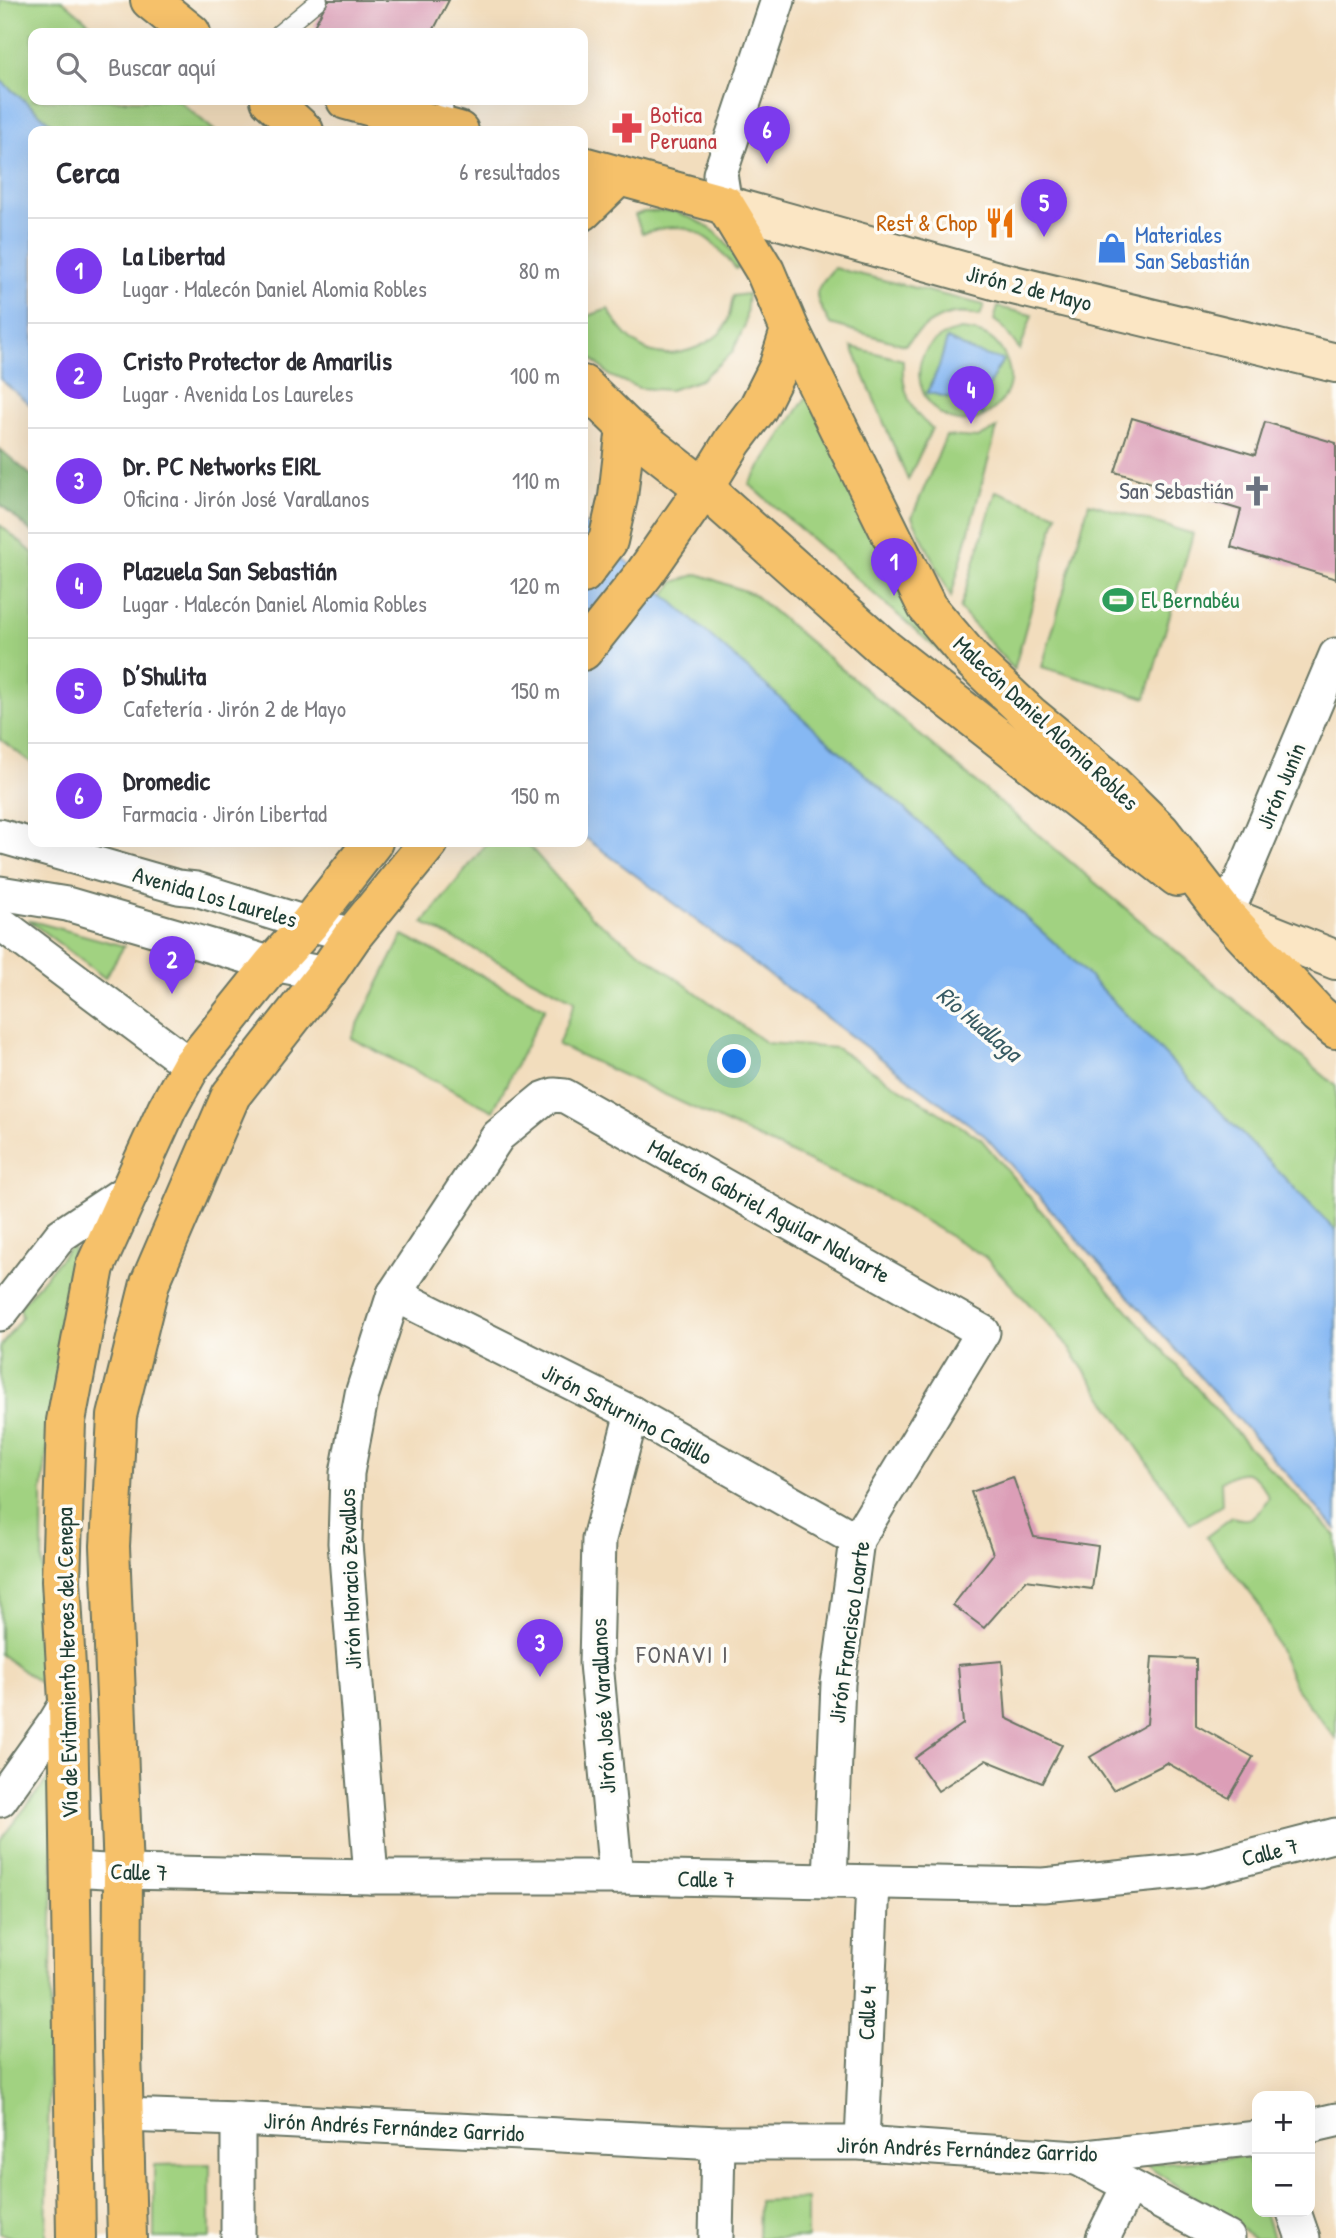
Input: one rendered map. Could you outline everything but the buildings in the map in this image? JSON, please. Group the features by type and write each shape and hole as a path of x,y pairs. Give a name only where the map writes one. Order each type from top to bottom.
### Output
{"main road":[{"path":"150,0 185,28"},
{"path":"275,105 299,126"},
{"path":"373,105 450,119"},
{"path":"588,167 725,205"},
{"path":"588,206 619,176"},
{"name":"Malecón Daniel Alomia Robles","path":"725,205 765,271 790,330 927,607 973,661 1030,715 1103,775 1160,831 1226,916 1318,1014 1336,1029"},
{"path":"588,645 645,573 704,488 733,440 758,408 778,368 790,330"},
{"name":"Malecón Daniel Alomia Robles","path":"588,390 626,426 704,488 886,649 1226,916"},
{"path":"588,567 608,541 618,497 626,426"},
{"name":"Vía de Evitamiento Heroes del Cenepa","path":"76,2238 68,1701 61,1581 66,1421 94,1267 167,1109 191,1066 273,964 310,924 369,847"},
{"name":"Vía de Evitamiento Heroes del Cenepa","path":"127,2238 123,1872 110,1546 117,1416 150,1283 231,1096 353,935 425,847"}],"street":[{"path":"725,205 720,174 778,0"},
{"name":"Jirón 2 de Mayo","path":"725,205 1001,282 1336,363"},
{"name":"Jirón Junín","path":"1226,916 1336,655"},
{"name":"Avenida Los Laureles","path":"0,836 28,844"},
{"name":"Avenida Los Laureles","path":"38,847 353,935"},
{"name":"Avenida Los Laureles","path":"0,893 67,904 273,964 326,974"},
{"path":"1226,916 1336,960"},
{"path":"0,923 191,1066"},
{"name":"Jirón Horacio Zevallos","path":"371,1877 345,1543 347,1473 362,1394 394,1294 498,1136 543,1099 554,1095"},
{"name":"Malecón Gabriel Aguilar Nalvarte","path":"554,1095 565,1096 983,1332"},
{"path":"0,1314 61,1235 130,1189"},
{"name":"Jirón Saturnino Cadillo","path":"394,1294 632,1413 857,1540"},
{"name":"Jirón Francisco Loarte","path":"830,1881 838,1683 857,1540 983,1332"},
{"name":"Jirón José Varallanos","path":"615,1877 596,1663 599,1539 632,1413"},
{"path":"0,1800 68,1701"},
{"name":"Calle 7","path":"71,1869 371,1877 615,1877 1043,1885 1200,1870 1336,1835"},
{"name":"Calle 4","path":"862,2143 873,1882"},
{"name":"Jirón Andrés Fernández Garrido","path":"124,2115 718,2143 862,2143 1077,2158 1252,2139"},
{"name":"Jirón Andrés Fernández Garrido","path":"238,2119 238,2238"},
{"path":"1315,2125 1336,2120"},
{"path":"716,2238 718,2143"},
{"path":"1077,2158 1228,2238"},
{"path":"1103,2238 1128,2187"},
{"path":"1296,2217 1303,2238"}],"lane":[{"path":"286,28 322,1"}],"green space":[{"path":"0,0 62,0 95,28 28,28 28,104 0,80"},
{"path":"29,105 184,105 209,126 54,126"},
{"path":"674,211 714,231 728,245 741,266 736,269 717,247 702,235 685,228 663,228 642,233 635,215 643,212"},
{"path":"834,268 984,305 980,316 958,314 939,318 905,345 830,324 817,294 821,284"},
{"path":"748,294 745,325 732,353 700,380 670,390 639,388 610,376 588,355 588,316 608,309 625,334 635,342 656,353 668,354 701,345 719,334 728,321 733,296"},
{"path":"998,307 1032,315 1020,350 1002,326 994,320"},
{"path":"961,330 980,333 996,344 1006,358 1010,376 1007,392 1000,404 971,421 954,420 939,412 927,400 920,384 920,367 926,350 941,337","holes":["947,339 974,352 1003,361 989,386 982,414 963,403 927,392 939,367"]},
{"path":"852,347 903,360 908,398 918,415 932,428 908,480"},
{"path":"811,390 922,621 1130,819 749,484"},
{"path":"997,428 951,597 912,517 946,436 978,438"},
{"path":"0,449 28,473 28,529 0,504"},
{"path":"996,491 1057,514 1014,670 960,609"},
{"name":"El Bernabéu","path":"1089,503 1193,534 1146,698 1042,667"},
{"path":"0,525 28,549 28,760 0,739"},
{"path":"698,574 753,594 1336,1086 1336,1231 1069,956 664,595 674,582"},
{"path":"484,847 530,847 590,916 766,1043 836,1048 981,1139 1067,1242 1250,1448 1336,1536 1336,1739 1297,1690 1258,1603 1206,1537 1232,1517 1246,1519 1258,1513 1269,1497 1255,1477 1244,1473 1237,1474 1221,1482 1222,1505 1190,1524 1064,1341 985,1257 883,1196 558,1045 575,1001 423,923"},
{"path":"28,920 124,946 105,978"},
{"path":"403,935 545,1008 493,1111 351,1038"},
{"path":"74,1242 42,1491 43,1685 0,1654 0,1347 22,1317 20,1307"},
{"path":"55,1770 46,2238 13,2238 0,2233 0,1840"},
{"path":"1248,2157 1252,2171 1252,2217 1267,2217 1273,2238 1255,2238 1144,2164"},
{"path":"210,2164 210,2238 154,2238 154,2165"},
{"path":"807,2199 807,2238 758,2238 759,2201"}],"water":[{"path":"0,80 54,126 28,126 28,403 0,379"},
{"path":"947,339 974,352 1003,360 989,386 983,414 956,400 927,393 939,367"},
{"name":"Río Huallaga","path":"588,526 1069,956 1336,1231 1336,1529 985,1136 588,840"}],"place":[{"name":"Botica Peruana","path":"627,128"},
{"name":"Dromedic","path":"767,164"},
{"name":"Rest & Chop","path":"1000,223"},
{"name":"D’Shulita","path":"1044,237"},
{"name":"Materiales San Sebastián","path":"1112,248"},
{"name":"Plazuela San Sebastián","path":"971,424"},
{"name":"San Sebastián","path":"1257,491"},
{"name":"La Libertad","path":"894,596"},
{"name":"El Bernabéu","path":"1118,600"},
{"name":"Cristo Protector de Amarilis","path":"172,994"},
{"name":"Dr. PC Networks EIRL","path":"540,1677"}],"district":[{"name":"FONAVI I","path":"683,1655"}]}
